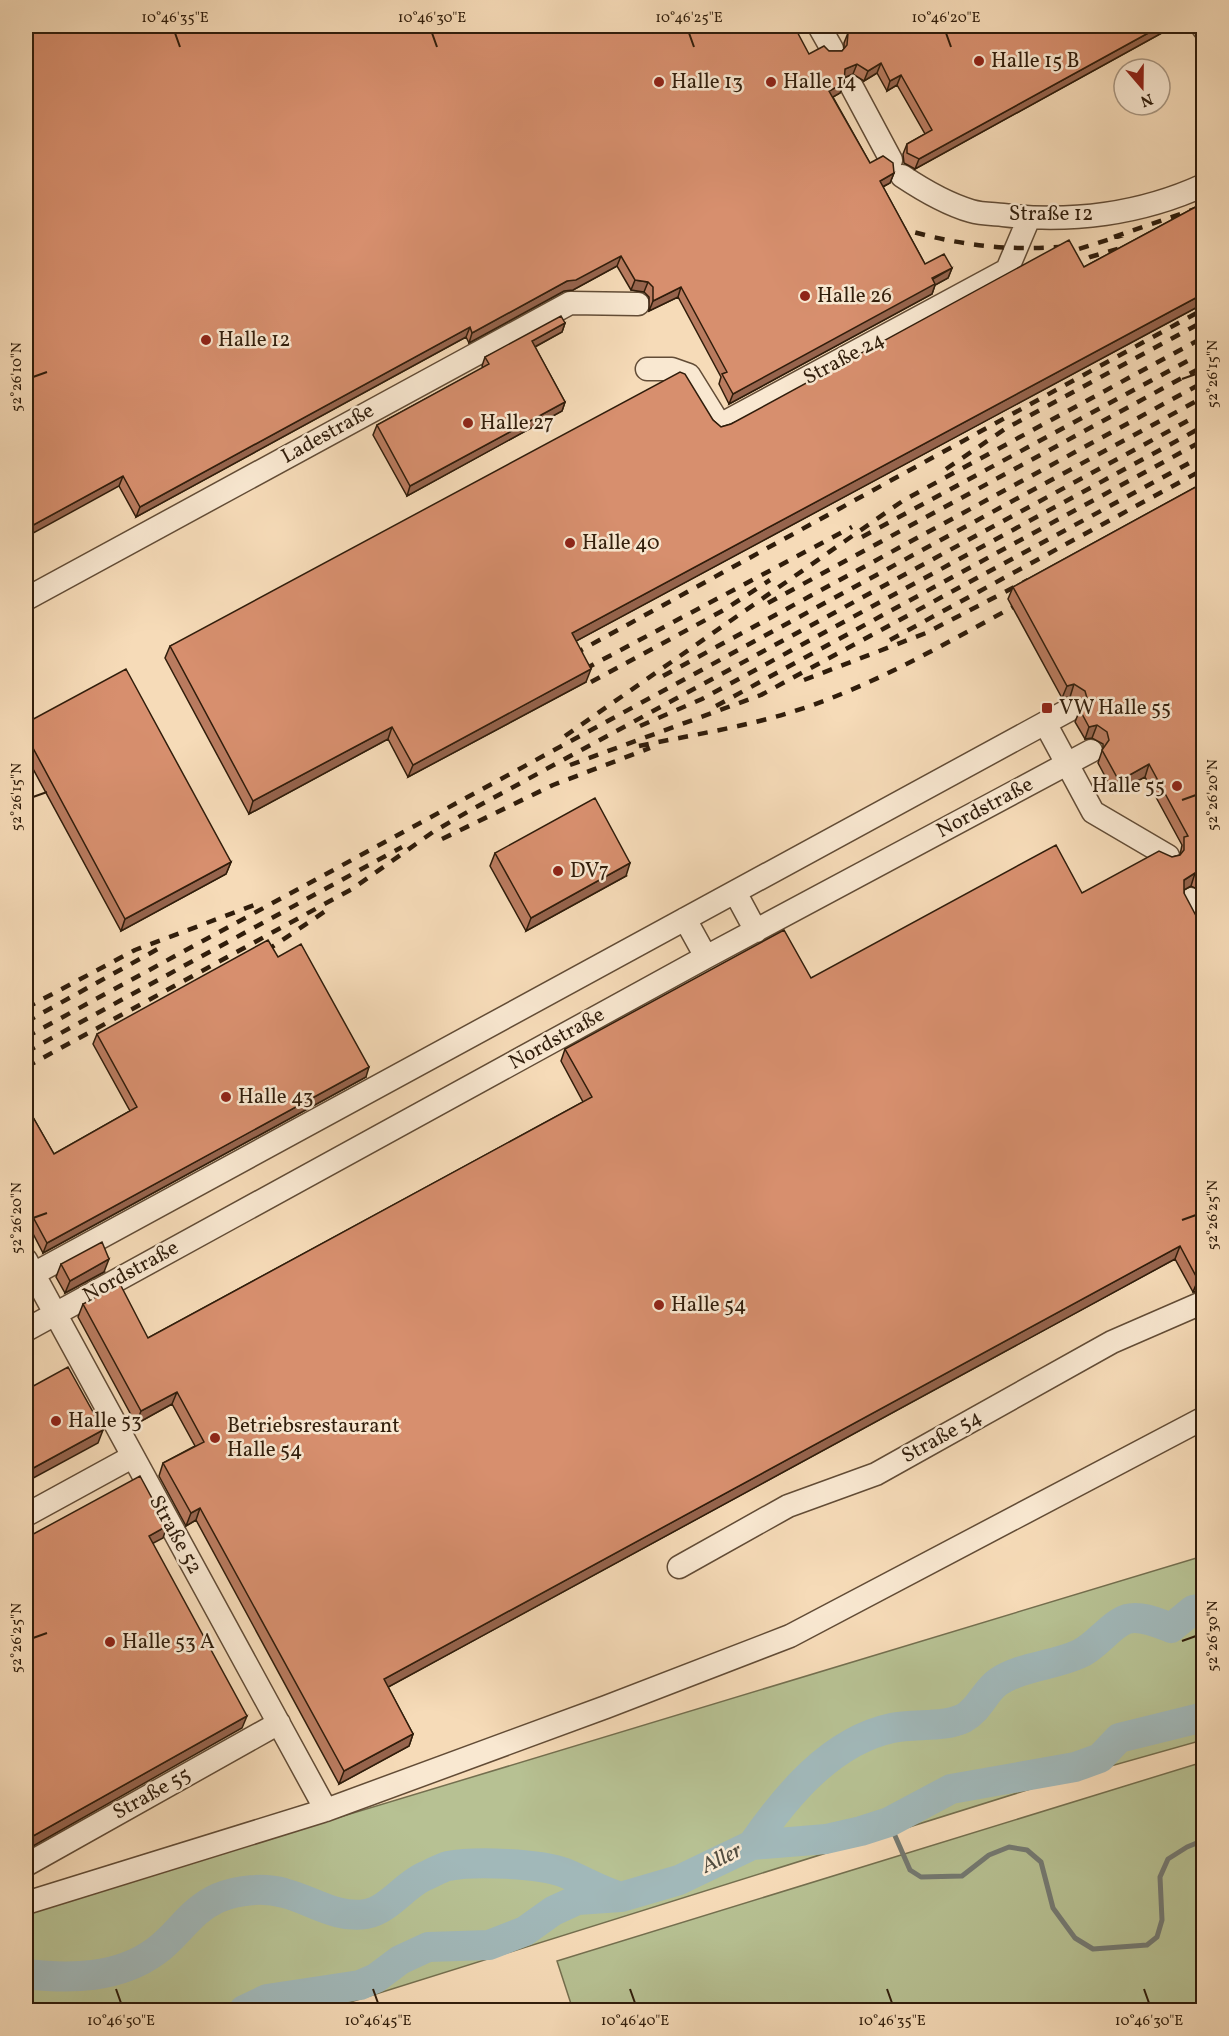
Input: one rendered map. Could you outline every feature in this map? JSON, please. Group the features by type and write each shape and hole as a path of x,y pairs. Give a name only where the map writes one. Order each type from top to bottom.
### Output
{"street":[{"path":"819,26 832,49"},
{"name":"Straße 12","path":"852,87 896,168 922,189 972,211 1029,218 1081,219 1177,197 1203,185"},
{"name":"Straße 24","path":"647,369 677,370 689,375 720,425 1007,270 1029,218"},
{"name":"Ladestraße","path":"26,599 570,303 638,304"},
{"name":"Nordstraße","path":"28,1270 685,919 1069,710"},
{"path":"1045,723 1093,812 1168,856"},
{"name":"Nordstraße","path":"26,1330 706,957 1091,751"},
{"path":"735,892 756,930"},
{"path":"1191,898 1203,922"},
{"path":"685,919 706,957"},
{"name":"Straße 52","path":"28,1270 55,1314 326,1810"},
{"name":"Straße 54","path":"680,1567 788,1506 876,1474 1112,1342 1203,1302"},
{"path":"26,1903 326,1810 606,1707 790,1636 1203,1418"},
{"path":"26,1515 132,1457"},
{"name":"Straße 55","path":"26,1865 279,1724"}],"green space":[{"path":"1203,1556 1203,1740 1040,1786 325,2010 26,2010 26,1912"},
{"path":"1203,1762 1203,2010 573,2010 557,1961"}],"building":[{"name":"Halle 12","path":"26,26 794,26 809,54 824,46 829,51 842,51 847,45 848,33 862,26 1161,26 919,159 907,153 907,144 932,130 901,75 890,81 881,63 868,71 857,64 845,69 844,83 829,91 870,163 883,156 893,163 894,173 880,181 925,264 944,254 952,268 932,278 935,284 733,394 722,374 727,372 681,287 653,301 653,287 648,282 635,280 621,256 576,280 567,281 472,333 470,327 140,507 123,476 26,529"},
{"name":"Halle 40","path":"1203,203 1203,294 572,633 591,669 413,765 392,727 253,801 170,646 680,372 685,374 713,420 721,427 731,424 1069,240 1084,267"},
{"name":"Halle 27","path":"561,316 565,323 532,341 565,402 410,486 377,425 489,364 485,357"},
{"name":"Halle 54","path":"1203,483 1203,878 1195,873 1184,880 1184,893 1203,929 1203,1279 1198,1280 1180,1246 384,1679 413,1734 344,1771 200,1508 191,1513 163,1463 204,1442 177,1392 141,1411 83,1304 120,1284 148,1338 592,1097 565,1049 784,930 811,978 1056,845 1082,893 1159,851 1172,857 1180,855 1184,850 1184,837 1188,836 1149,764 1119,781 1102,750 1109,740 1107,732 1097,725 1089,727 1080,710 1087,698 1085,691 1074,684 1067,686 1013,587"},
{"path":"126,669 231,862 125,919 26,735 26,723"},
{"name":"DV7","path":"595,798 630,863 531,918 495,853"},
{"name":"Halle 43","path":"268,940 278,957 301,944 369,1067 47,1243 26,1204 26,1105 54,1154 137,1107 97,1034"},
{"path":"102,1242 109,1259 70,1281 61,1264"},
{"name":"Halle 53","path":"68,1367 103,1430 26,1472 26,1390"},
{"name":"Halle 53 A","path":"140,1476 167,1526 149,1536 247,1716 26,1840 26,1538"}],"waterway":[{"path":"752,1845 795,1790 812,1773 849,1745 892,1728 947,1723 964,1718 998,1682 1027,1669 1079,1654 1127,1619 1144,1619 1171,1628 1193,1610 1204,1608"},
{"name":"Aller","path":"244,2010 267,1999 360,1985 376,1978 400,1960 428,1947 489,1945 525,1931 553,1911 577,1900 621,1897 679,1880 752,1845 826,1839 861,1831 889,1822 951,1789 1075,1767 1100,1758 1119,1738 1204,1717"},
{"path":"889,1822 910,1870 921,1877 962,1876 989,1855 1009,1847 1027,1850 1041,1862 1053,1908 1075,1938 1093,1949 1147,1945 1157,1937 1162,1920 1160,1877 1168,1859 1204,1840"},
{"path":"26,1974 93,1975 126,1967 156,1951 208,1903 242,1891 276,1891 344,1914 366,1914 382,1908 416,1881 442,1868 459,1864 490,1863 554,1870 615,1895"}],"railway":[{"path":"1114,237 1204,206"},
{"path":"896,227 982,246 1025,248 1070,246"},
{"path":"1060,255 1123,235"},
{"path":"1071,266 1090,257 1131,245"},
{"path":"574,654 1204,309"},
{"path":"946,469 1005,429 1204,321"},
{"path":"565,736 904,500 1204,337"},
{"path":"862,537 1204,352"},
{"path":"768,603 1204,366"},
{"path":"663,676 1204,382"},
{"path":"26,1037 1204,397"},
{"path":"26,1067 352,889 433,832 469,811 1204,412"},
{"path":"640,726 702,699 1204,426"},
{"path":"716,706 1204,440"},
{"path":"570,765 761,695 1204,455"},
{"path":"890,640 1204,469"},
{"path":"585,669 852,527"},
{"path":"591,682 724,610 770,580"},
{"path":"804,680 926,633 1028,580"},
{"path":"639,746 757,722 824,701 907,664 1013,607"},
{"path":"442,839 553,785 650,748"},
{"path":"26,1052 402,847"},
{"path":"26,1008 135,950 257,904"},
{"path":"266,951 330,908"},
{"path":"26,1022 165,945"}],"place":[{"name":"Halle 15 B","path":"979,61"},
{"name":"Halle 13","path":"659,82"},
{"name":"Halle 14","path":"771,82"},
{"name":"Halle 26","path":"805,296"},
{"name":"Halle 12","path":"206,340"},
{"name":"Halle 27","path":"468,423"},
{"name":"Halle 40","path":"570,543"},
{"name":"VW Halle 55","path":"1047,708"},
{"name":"Halle 55","path":"1177,786"},
{"name":"DV7","path":"558,871"},
{"name":"Halle 43","path":"226,1097"},
{"name":"Halle 54","path":"659,1305"},
{"name":"Halle 53","path":"56,1421"},
{"name":"Betriebsrestaurant Halle 54","path":"215,1438"},
{"name":"Halle 53 A","path":"110,1642"}]}
